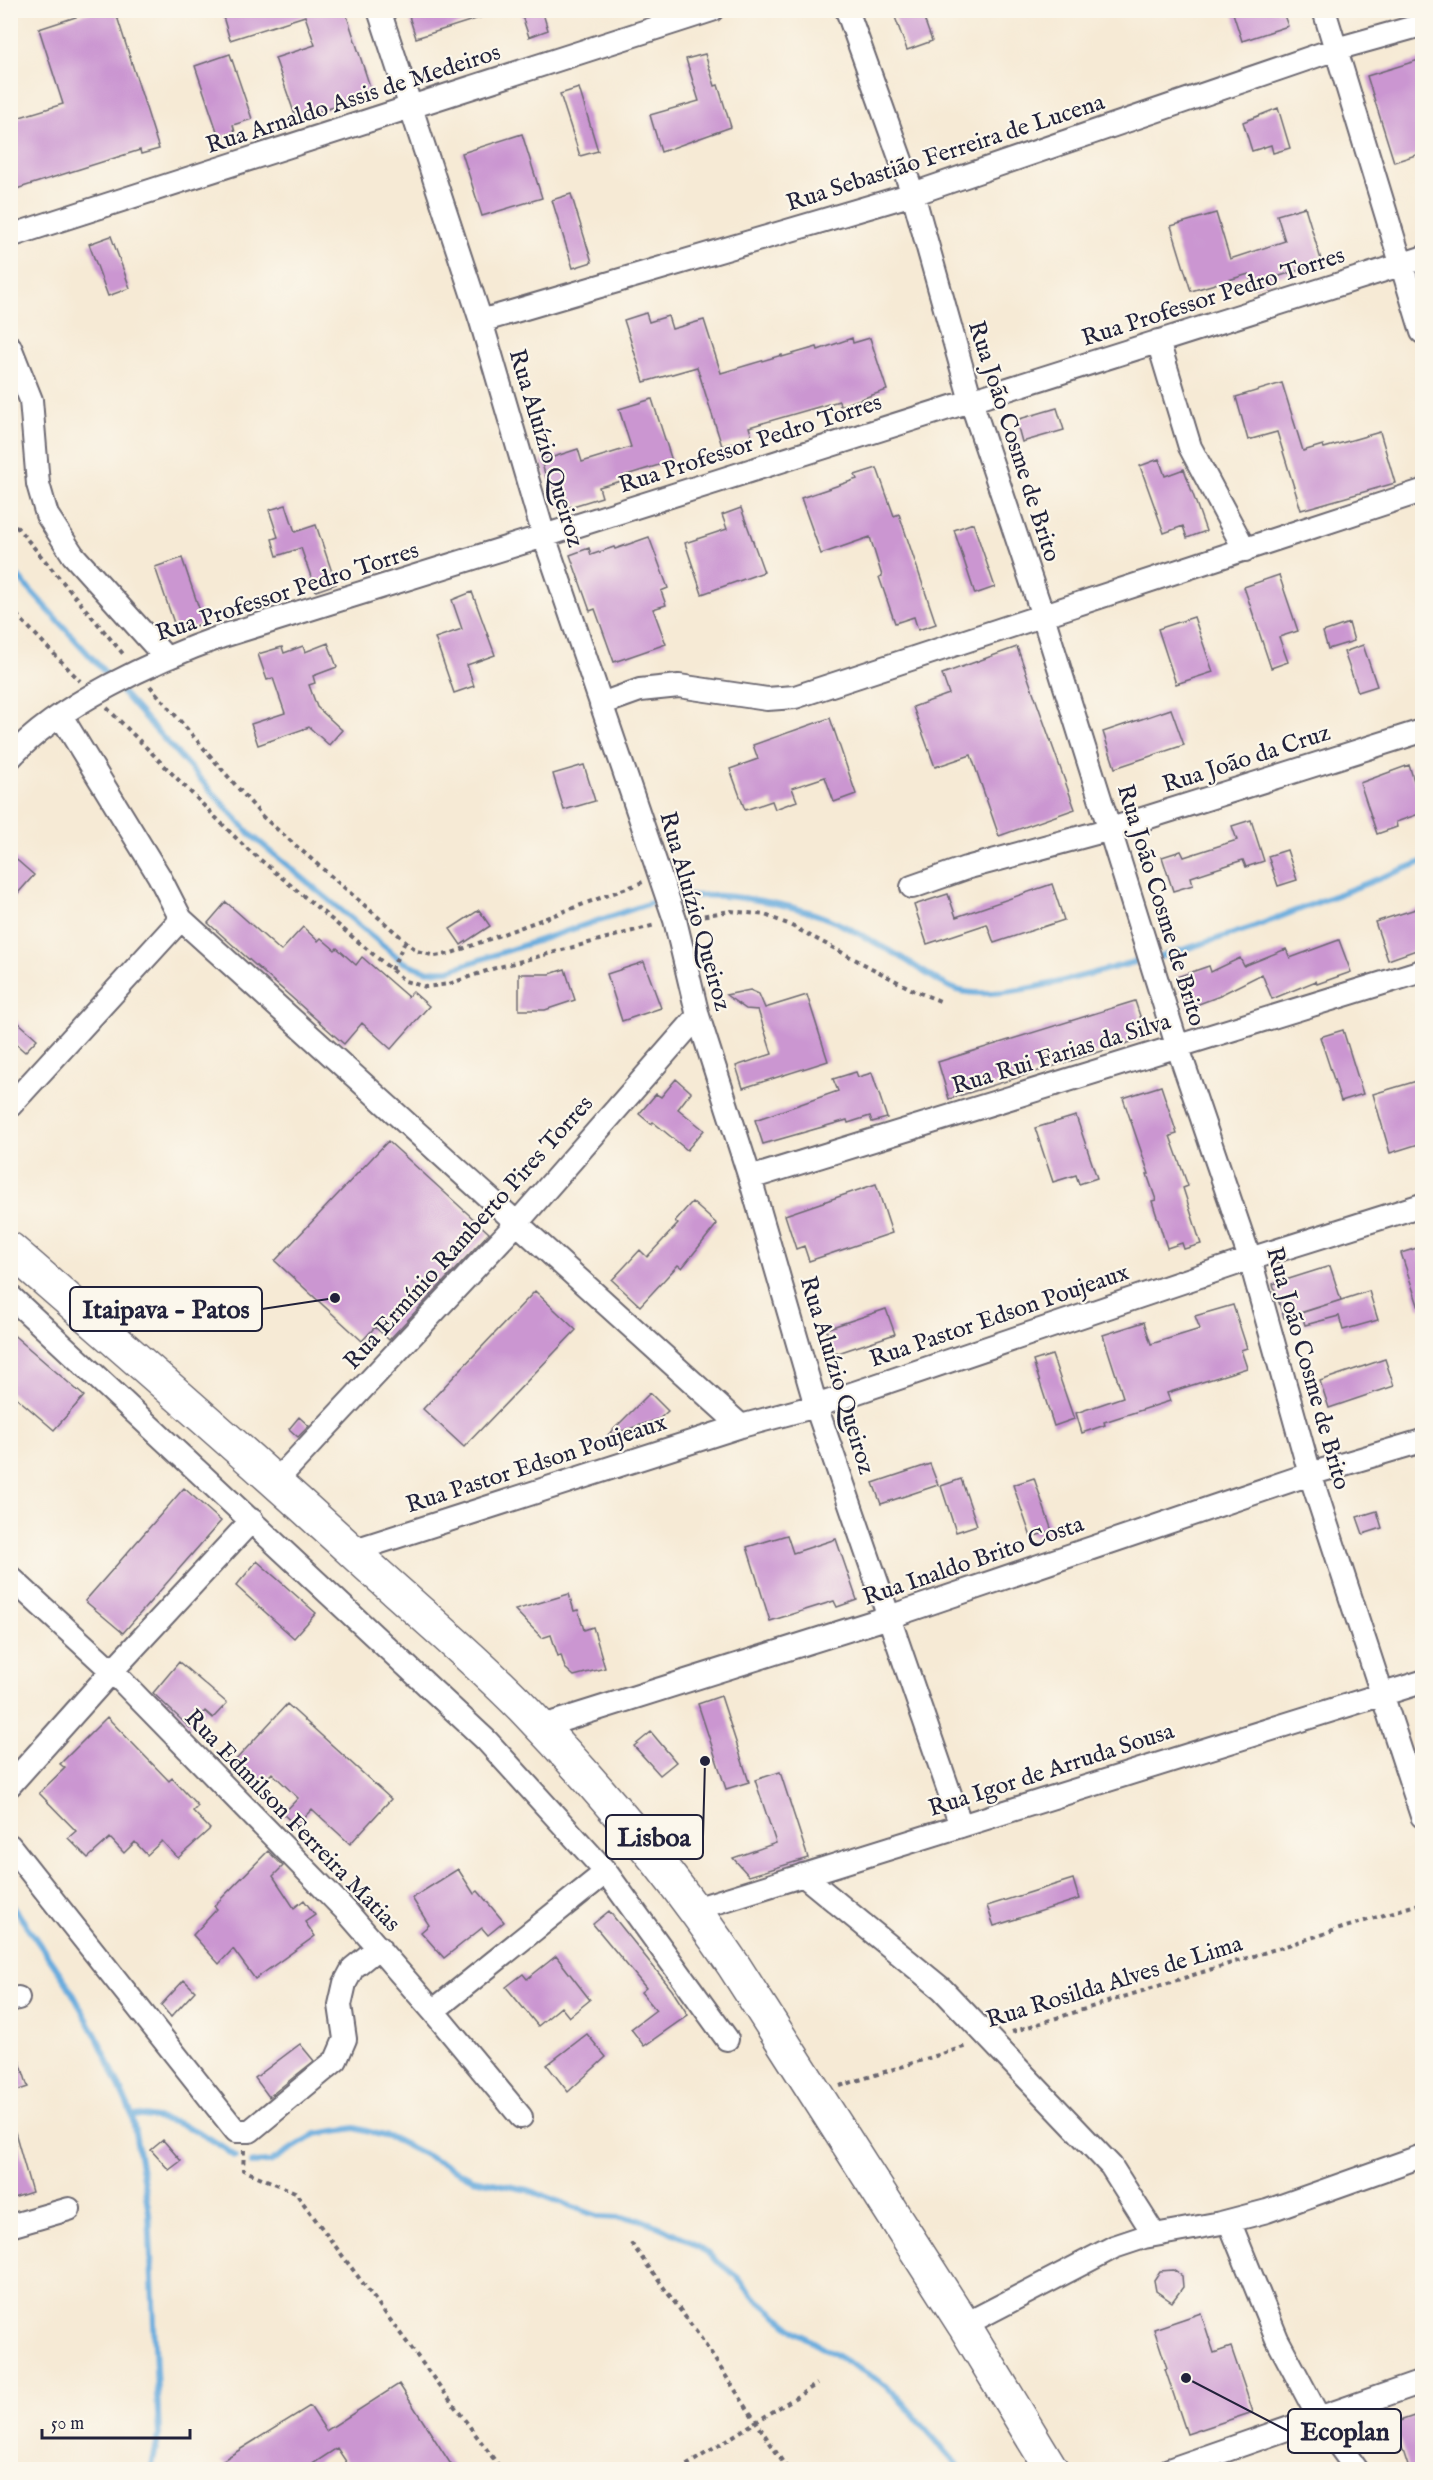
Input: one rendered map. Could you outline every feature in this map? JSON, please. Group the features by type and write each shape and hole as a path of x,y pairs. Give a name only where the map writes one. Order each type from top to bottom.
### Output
{"main road":[{"path":"10,1249 276,1481 474,1661 540,1727 630,1827 695,1909 816,2093 964,2325 1052,2469"}],"street":[{"name":"Rua Aluízio Queiroz","path":"379,10 481,321 544,536 675,920 698,1016 750,1178 816,1406 962,1826"},
{"name":"Rua Arnaldo Assis de Medeiros","path":"10,236 712,10"},
{"name":"Rua João Cosme de Brito","path":"847,10 913,194 971,401 1043,616 1177,1045 1250,1259 1310,1474 1384,1692 1422,1816"},
{"path":"1324,10 1412,261 1422,332"},
{"name":"Rua Sebastião Ferreira de Lucena","path":"481,321 913,194 1336,49 1422,25"},
{"name":"Rua Professor Pedro Torres","path":"10,758 61,716 97,694 166,658 223,636 1412,261"},
{"path":"1158,341 1190,447 1245,550"},
{"path":"10,347 31,400 38,484 46,515 73,555 166,658"},
{"path":"602,704 640,690 679,686 767,699 795,697 1422,491"},
{"path":"61,716 159,876 181,919 741,1426"},
{"name":"Rua João da Cruz","path":"912,887 966,868 1111,829 1422,731"},
{"path":"10,1106 181,919"},
{"name":"Rua Rui Farias da Silva","path":"750,1178 1422,971"},
{"name":"Rua Ermínio Ramberto Pires Torres","path":"276,1481 516,1224 698,1016"},
{"name":"Rua Pastor Edson Poujeaux","path":"352,1551 741,1426 816,1406 1250,1259 1422,1205"},
{"path":"10,1296 487,1741 606,1872 727,2039"},
{"name":"Rua Inaldo Brito Costa","path":"540,1727 889,1617 1310,1474 1422,1441"},
{"path":"10,1785 252,1520"},
{"name":"Rua Edmilson Ferreira Matias","path":"10,1576 112,1671 347,1912 379,1947 520,2117"},
{"name":"Rua Igor de Arruda Sousa","path":"695,1909 1422,1682"},
{"path":"10,1845 236,2132 250,2131 336,2060 345,2039 340,2005 345,1983 353,1968 379,1947"},
{"path":"433,2011 606,1872"},
{"path":"803,1875 942,1989 1111,2166 1154,2234"},
{"path":"964,2325 1114,2247 1154,2234 1229,2221 1267,2211 1422,2156"},
{"path":"10,2226 69,2209"},
{"path":"1229,2221 1277,2339 1319,2418 1358,2469"},
{"path":"1174,2469 1422,2382"}],"path":[{"path":"10,519 136,672 263,817 417,951 435,956 449,954 660,876"},
{"path":"10,608 244,846 405,981 426,987 449,984 492,969 675,920 731,911 765,915 788,924 915,991 940,1001"},
{"path":"390,970 405,942"},
{"name":"Rua Rosilda Alves de Lima","path":"816,2093 1422,1903"},
{"path":"243,2170 295,2192 502,2469"},
{"path":"631,2243 700,2337 788,2469"},
{"path":"679,2469 817,2384"}],"building":[{"path":"97,10 115,10 159,149 141,154 140,150 10,191 10,120 63,104 39,29"},
{"path":"221,10 345,10 373,96 296,118 275,58 315,45 305,16 230,40"},
{"path":"407,10 492,10 492,14 416,38"},
{"path":"520,10 542,10 548,30 529,37"},
{"path":"914,10 921,10 932,41 907,50 895,17"},
{"path":"1232,10 1282,10 1288,26 1242,41"},
{"path":"230,54 252,119 233,125 235,132 219,137 195,66"},
{"path":"705,54 715,86 718,85 731,127 661,152 650,115 699,101 686,59"},
{"path":"1422,59 1422,153 1394,162 1367,76"},
{"path":"579,88 598,151 580,156 560,94"},
{"path":"1278,108 1290,148 1273,153 1271,145 1252,151 1243,122"},
{"path":"522,134 542,198 482,216 462,153"},
{"path":"571,194 592,262 573,268 552,200"},
{"path":"1305,207 1322,263 1270,279 1271,281 1253,287 1249,274 1191,291 1171,226 1216,213 1230,259 1285,241 1277,215"},
{"path":"111,236 130,288 108,296 89,244"},
{"path":"646,313 649,322 668,316 672,329 704,320 721,373 782,355 782,357 817,347 818,350 852,338 853,343 870,338 887,390 840,406 839,401 749,427 752,437 722,446 697,367 644,382 624,320"},
{"path":"1282,383 1303,451 1323,445 1324,448 1380,432 1395,483 1301,510 1277,432 1248,440 1236,397"},
{"path":"652,399 672,461 623,476 625,480 599,487 602,497 560,510 541,461 578,449 582,462 631,447 619,409"},
{"path":"1057,408 1064,430 1022,442 1016,420"},
{"path":"1159,459 1165,476 1184,469 1206,531 1187,538 1183,526 1164,533 1140,466"},
{"path":"877,468 894,516 899,514 936,624 918,630 914,617 895,623 879,577 882,576 870,537 821,554 801,498 857,479 855,475"},
{"path":"286,505 295,532 316,525 336,584 316,591 301,548 277,556 272,539 278,537 269,510"},
{"path":"741,508 764,572 702,594 685,543 727,529 722,515"},
{"path":"973,523 995,587 975,594 954,530"},
{"path":"649,537 668,588 661,591 666,605 653,609 666,644 614,662 595,609 590,611 570,555 589,548 591,555"},
{"path":"182,558 204,623 177,632 155,567"},
{"path":"1279,575 1298,631 1279,637 1288,662 1271,668 1244,587"},
{"path":"472,592 495,655 467,665 474,686 454,693 435,638 462,629 452,600"},
{"path":"1194,617 1213,672 1176,684 1158,629"},
{"path":"1349,623 1354,641 1328,649 1323,632"},
{"path":"328,643 337,667 313,676 315,683 309,685 317,707 342,730 329,745 309,727 258,745 251,724 285,713 273,678 267,680 258,654 282,647 284,653 303,646 305,652"},
{"path":"1363,645 1377,686 1358,692 1344,652"},
{"path":"1017,647 1075,809 999,836 971,755 935,767 913,707 949,694 942,674"},
{"path":"1171,709 1184,745 1115,768 1103,732"},
{"path":"830,718 856,794 834,802 825,777 792,788 797,801 775,809 772,801 745,810 730,769 758,759 753,745"},
{"path":"584,765 595,801 564,810 553,774"},
{"path":"1409,765 1422,806 1422,813 1396,822 1397,827 1377,834 1360,783"},
{"path":"1251,820 1264,861 1246,867 1243,860 1191,877 1193,885 1173,891 1162,857 1181,851 1184,857 1237,840 1232,826"},
{"path":"1287,850 1297,880 1278,886 1268,856"},
{"path":"10,854 34,875 10,902"},
{"path":"1052,884 1064,920 994,943 987,924 927,944 914,905 948,894 956,917"},
{"path":"226,902 281,951 303,927 318,941 321,938 335,950 337,948 356,965 362,957 408,997 413,992 429,1006 391,1049 362,1023 344,1044 208,923"},
{"path":"1422,907 1422,948 1388,960 1375,922"},
{"path":"479,910 490,926 461,945 450,929"},
{"path":"1339,940 1351,972 1317,984 1316,981 1272,999 1262,974 1220,996 1188,1008 1177,977 1209,966 1211,972 1240,958 1244,966 1286,949 1290,958"},
{"path":"644,962 661,1008 622,1021 607,974"},
{"path":"565,969 575,1000 545,1010 519,1010 519,974 550,974"},
{"path":"750,990 759,994 765,1008 807,995 828,1061 743,1088 736,1066 772,1054 758,1010 746,1009 726,995"},
{"path":"1135,1001 1147,1037 949,1099 938,1062"},
{"path":"10,1015 37,1039 25,1052 10,1039"},
{"path":"1343,1030 1363,1094 1341,1101 1320,1037"},
{"path":"856,1072 858,1077 872,1073 887,1118 872,1122 870,1116 848,1123 847,1120 763,1144 755,1120 838,1091 833,1079"},
{"path":"676,1079 691,1092 678,1109 704,1130 687,1150 653,1122 651,1124 639,1114 656,1094 661,1097"},
{"path":"1417,1081 1422,1100 1422,1143 1390,1153 1373,1094"},
{"path":"1161,1086 1177,1134 1170,1136 1188,1186 1183,1188 1201,1244 1184,1249 1182,1243 1167,1248 1152,1201 1156,1200 1147,1174 1149,1174 1123,1098"},
{"path":"1076,1116 1097,1178 1079,1184 1076,1175 1053,1182 1035,1128"},
{"path":"388,1141 489,1233 389,1340 375,1327 362,1341 275,1261"},
{"path":"876,1184 892,1233 809,1261 804,1246 796,1249 785,1215"},
{"path":"692,1202 717,1224 682,1268 678,1265 640,1306 612,1280 640,1250 647,1257 678,1224 675,1221"},
{"path":"1417,1248 1422,1264 1422,1308 1419,1308 1401,1253"},
{"path":"1330,1266 1341,1300 1284,1318 1273,1284"},
{"path":"535,1291 576,1330 464,1447 423,1409"},
{"path":"1369,1291 1378,1320 1343,1330 1339,1316 1305,1325 1301,1313"},
{"path":"1233,1305 1247,1348 1241,1350 1247,1368 1167,1393 1170,1401 1104,1422 1105,1425 1082,1433 1076,1413 1123,1397 1103,1335 1144,1322 1151,1344 1200,1329 1195,1316"},
{"path":"886,1309 895,1334 835,1354 826,1329"},
{"path":"10,1332 84,1396 54,1430 10,1392"},
{"path":"1052,1355 1074,1419 1054,1426 1033,1361"},
{"path":"1385,1359 1394,1386 1329,1408 1320,1381"},
{"path":"650,1393 668,1411 659,1419 607,1436"},
{"path":"299,1417 309,1426 298,1437 289,1429"},
{"path":"930,1464 938,1485 881,1504 873,1483"},
{"path":"1034,1478 1052,1531 1031,1537 1013,1485"},
{"path":"961,1479 977,1525 956,1532 941,1486"},
{"path":"184,1488 221,1521 123,1633 85,1601"},
{"path":"1377,1511 1382,1528 1363,1534 1357,1517"},
{"path":"787,1535 793,1553 836,1539 857,1600 837,1607 834,1601 770,1621 747,1547"},
{"path":"257,1561 316,1613 294,1638 236,1586"},
{"path":"569,1594 574,1611 578,1610 584,1630 593,1627 605,1668 574,1676 565,1668 561,1655 558,1656 551,1635 542,1638 515,1610"},
{"path":"179,1662 227,1703 213,1718 205,1711 190,1728 153,1693"},
{"path":"721,1696 749,1782 726,1789 698,1704"},
{"path":"287,1704 391,1799 350,1844 312,1809 296,1826 283,1814 298,1798 272,1773 259,1787 233,1763"},
{"path":"107,1717 169,1781 172,1778 198,1806 193,1811 210,1829 178,1858 162,1841 147,1855 135,1842 124,1853 110,1838 88,1858 68,1838 76,1831 39,1793 65,1768 60,1764"},
{"path":"651,1732 676,1762 660,1775 634,1746"},
{"path":"780,1772 808,1858 749,1876 733,1858 776,1843 755,1780"},
{"path":"268,1851 283,1866 273,1876 294,1908 304,1900 315,1915 305,1922 315,1936 255,1979 233,1949 219,1964 193,1935 217,1909 214,1906"},
{"path":"458,1869 474,1894 478,1891 504,1922 488,1935 482,1928 444,1958 421,1932 429,1925 412,1898"},
{"path":"1073,1879 1079,1899 994,1926 987,1906"},
{"path":"609,1911 672,1990 688,2015 644,2046 631,2029 656,2010 641,1992 646,1988 593,1924"},
{"path":"556,1956 590,2000 569,2017 561,2007 538,2026 506,1987 523,1974 527,1979"},
{"path":"184,1980 195,1991 171,2017 161,2005"},
{"path":"587,2034 606,2057 568,2092 547,2065"},
{"path":"14,2043 28,2087 10,2093 10,2044"},
{"path":"300,2044 314,2061 269,2097 255,2078"},
{"path":"15,2132 32,2192 10,2199 10,2133"},
{"path":"163,2140 181,2161 169,2170 151,2150"},
{"path":"1173,2270 1182,2276 1183,2287 1172,2302 1156,2291 1154,2280 1160,2271"},
{"path":"1201,2313 1214,2353 1231,2347 1253,2412 1187,2434 1154,2329"},
{"path":"399,2384 454,2469 351,2469 337,2448 305,2469 235,2469 220,2462 310,2406 326,2431"},
{"path":"1414,2416 1422,2440 1422,2469 1409,2469 1394,2423"}],"waterway":[{"path":"10,568 111,679"},
{"path":"117,687 250,834 403,962 427,971 449,970 663,899"},
{"path":"1160,957 1251,928 1422,862"},
{"path":"674,898 694,896 738,898 762,901 807,912 852,930 950,987 975,993 1020,990 1135,962"},
{"path":"10,1902 68,1985 98,2039 132,2115 149,2213 159,2436 151,2470"},
{"path":"132,2115 175,2122 199,2132 235,2156"},
{"path":"252,2163 270,2162 316,2134 355,2128 392,2138 473,2179 528,2190 600,2217 639,2219 657,2226 689,2240 703,2250 737,2277 752,2295 797,2332 878,2380 894,2393 962,2470"}],"place":[{"name":"Itaipava - Patos","path":"335,1298"},
{"name":"Lisboa","path":"705,1761"},
{"name":"Ecoplan","path":"1186,2378"}]}
